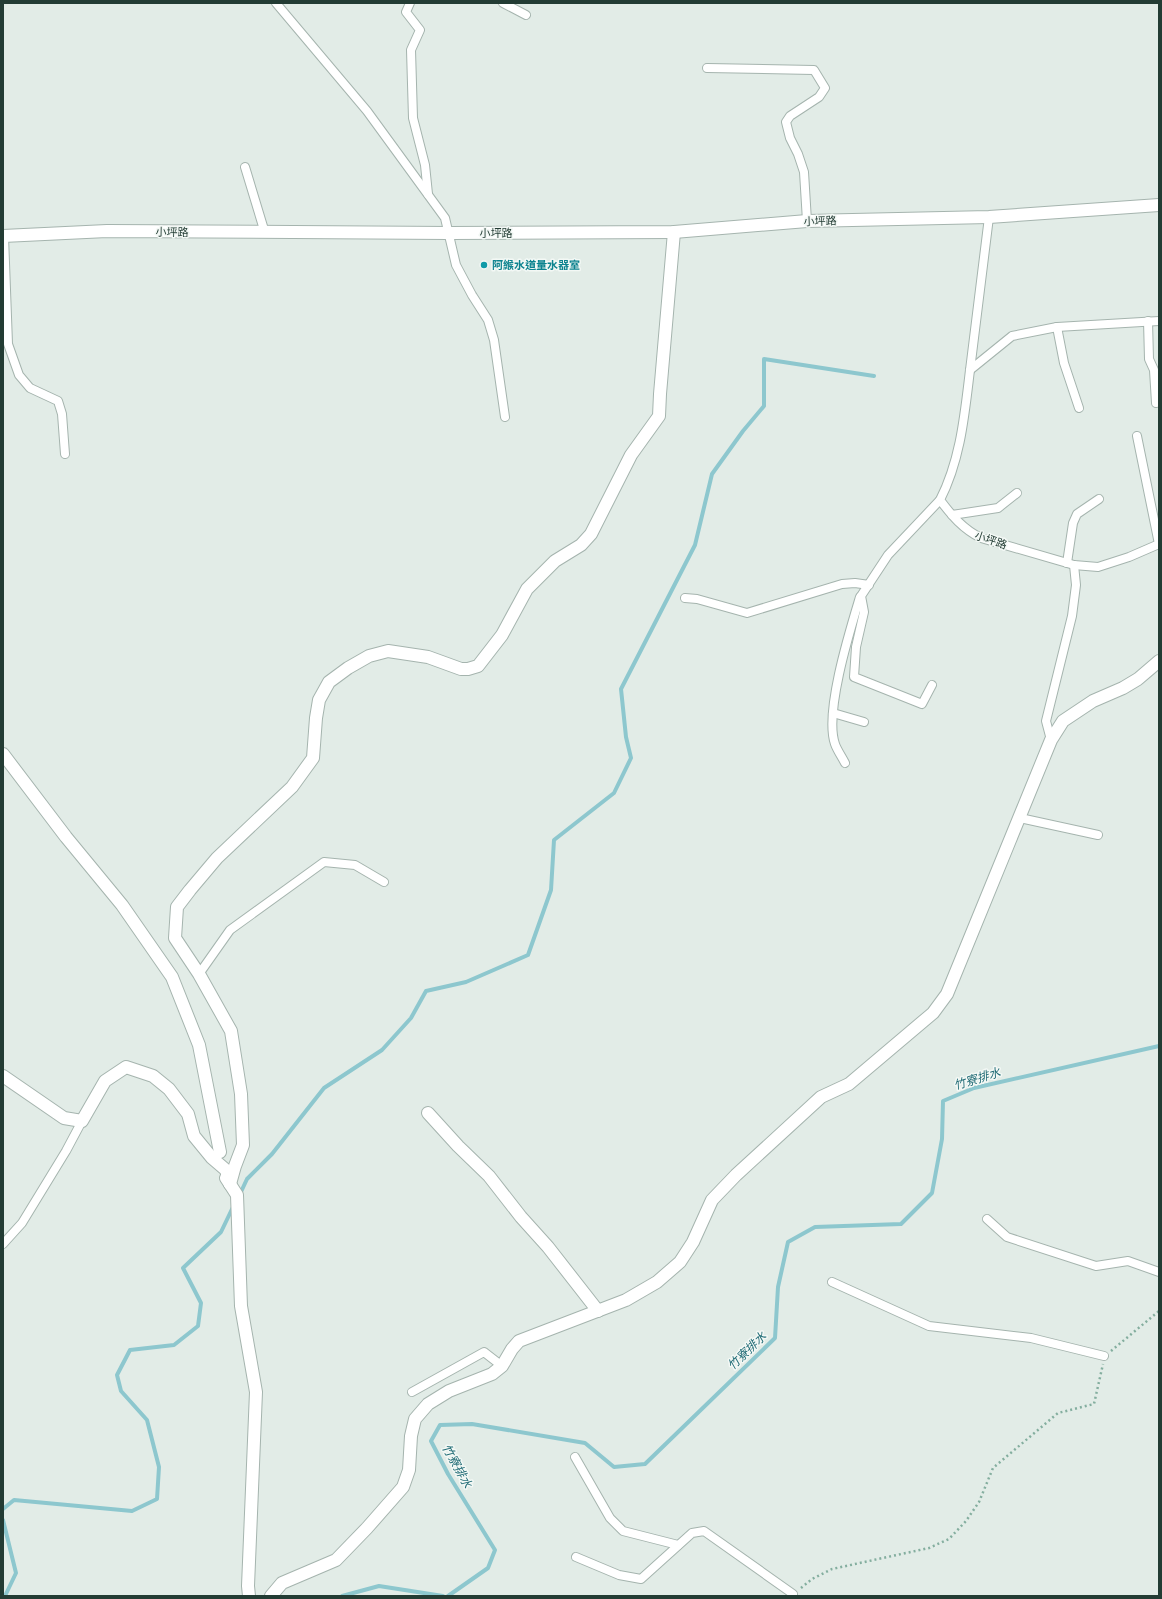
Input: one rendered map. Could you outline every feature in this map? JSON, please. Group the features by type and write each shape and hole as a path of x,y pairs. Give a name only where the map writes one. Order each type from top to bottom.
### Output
{"street":[{"name":"小坪路","path":"4,236 107,231 265,233 674,232 807,221 989,217 1159,205"},
{"path":"227,1180 235,1166 243,1145 241,1094 231,1032 199,974 175,938 177,907 217,858 292,787 313,758 319,700 329,682 348,668 369,656 388,651 428,657 461,669 478,666 502,635 527,589 555,561 581,545 591,534 631,455 659,416 674,232"},
{"path":"271,1596 282,1583 336,1560 367,1528 403,1486 409,1470 411,1436 416,1419 428,1404 449,1391 492,1374 502,1366 512,1349 519,1341 626,1300 657,1282 680,1262 694,1242 712,1200 736,1175 821,1097 849,1084 933,1013 947,994 1051,740 1063,721 1093,701 1123,688 1138,679 1159,662"},
{"path":"3,754 66,837 122,905 172,977 199,1045 220,1152"},
{"path":"3,1076 64,1118 82,1121 105,1081 126,1067 153,1076 168,1089 188,1114 194,1136 212,1158 226,1170 227,1180 236,1195 241,1306 256,1392 248,1586 249,1596"},
{"path":"428,1113 458,1146 489,1176 521,1217 548,1247 598,1311"}],"lane":[{"path":"276,3 367,111 445,218 456,265 472,295 488,320 494,340 505,417"},
{"path":"410,3 406,12 420,30 411,50 413,118 426,164 428,195"},
{"path":"503,3 526,15"},
{"path":"707,68 814,70 825,88 820,97 790,116 786,122 790,138 798,154 804,172 807,221"},
{"path":"245,167 265,233"},
{"path":"845,763 835,743 833,713 838,679 852,623 861,596 888,555 940,500 958,456 964,420 989,217"},
{"path":"4,236 8,344 19,375 30,388 58,401 62,414 65,454"},
{"path":"1148,321 1148,359 1154,370 1156,403"},
{"path":"970,370 1012,336 1057,327 1159,321"},
{"path":"1057,327 1064,363 1079,408"},
{"path":"1137,436 1159,544"},
{"path":"952,515 998,508 1017,493"},
{"path":"1051,740 1046,721 1072,616 1076,585 1071,564 1073,523 1077,514 1099,499"},
{"name":"小坪路","path":"940,500 969,532 981,538 1071,564 1098,568 1159,544"},
{"path":"685,598 697,599 747,613 842,584 855,583 869,585"},
{"path":"861,596 864,612 856,648 854,677 922,704 932,685"},
{"path":"833,713 864,722"},
{"path":"1020,818 1098,835"},
{"path":"199,974 230,930 324,862 355,865 384,882"},
{"path":"3,1244 22,1223 66,1151 82,1121"},
{"path":"987,1219 1007,1237 1096,1266 1128,1261 1159,1272"},
{"path":"832,1282 929,1326 1031,1338 1104,1356"},
{"path":"412,1392 484,1352 502,1366"},
{"path":"575,1457 610,1518 623,1531 678,1545"},
{"path":"576,1558 619,1575 641,1579 692,1533 704,1531 793,1594"}],"path":[{"path":"793,1594 812,1579 832,1569 929,1548 949,1539 966,1521 979,1502 993,1468 1058,1413 1094,1404 1104,1356 1159,1311"}],"waterway":[{"path":"240,1194 247,1179 272,1154 324,1088 382,1050 411,1018 426,991 466,982 528,955 551,890 554,840 614,793 631,758 626,737 621,689 695,545 712,474 743,431 764,406 764,359 874,376"},
{"name":"竹寮排水","path":"448,1596 488,1568 495,1550 448,1474 431,1441 440,1425 472,1424 585,1443 614,1467 645,1464 775,1338 778,1287 788,1242 815,1227 901,1224 932,1193 942,1139 943,1101 974,1088 1159,1046"},
{"path":"3,1509 14,1500 132,1511 157,1499 159,1467 147,1420 121,1391 117,1375 130,1350 174,1345 198,1326 201,1303 183,1268 221,1232 233,1207"},
{"path":"3,1520 16,1573 5,1596"},
{"name":"竹寮排水","path":"342,1596 379,1586 443,1596"}],"place":[{"name":"阿緱水道量水器室","path":"484,265"}]}
